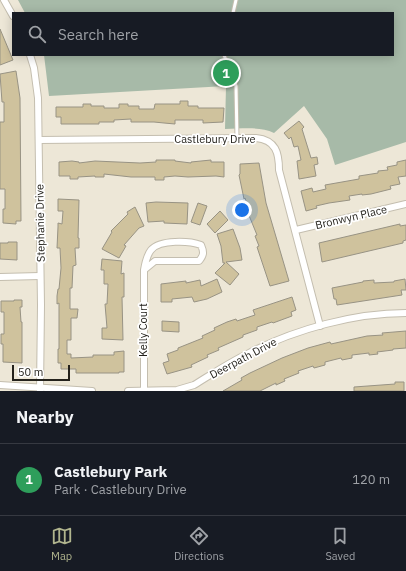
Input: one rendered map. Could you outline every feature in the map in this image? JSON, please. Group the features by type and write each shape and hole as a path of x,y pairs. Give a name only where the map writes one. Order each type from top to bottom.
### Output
{"street":[{"path":"4,0 12,14"},
{"name":"Stephanie Drive","path":"30,56 34,68 38,98 40,390"},
{"name":"Castlebury Drive","path":"39,140 260,138 270,142 275,148 278,156 279,170 320,326"},
{"name":"Bronwyn Place","path":"296,230 406,204"},
{"name":"Kelly Court","path":"144,270 155,262 199,261 203,257 204,252 201,246 195,242 164,242 150,250 144,270 144,391"},
{"path":"0,277 40,276"},
{"name":"Deerpath Drive","path":"128,391 184,389 194,385 250,352 278,340 320,326 352,319 395,313 406,313"},
{"path":"0,385 40,390 92,391"}],"lane":[{"path":"233,12 236,0"},
{"path":"224,56 236,86 237,138"}],"green space":[{"path":"18,0 406,0 406,142 335,165 327,139 304,106 274,133 263,129 225,129 226,86 49,96 44,56 394,56 394,12 24,12"}],"building":[{"path":"0,29 13,60 0,65"},
{"path":"16,71 20,98 21,221 16,221 16,224 3,223 5,189 0,189 0,122 4,122 4,102 2,102 0,74"},
{"path":"180,101 188,101 188,106 198,106 198,108 224,108 223,122 203,123 203,120 175,120 175,124 131,122 131,119 114,120 114,122 99,122 99,124 61,124 61,117 56,117 56,107 83,107 83,104 91,104 91,106 104,106 104,108 119,108 119,104 128,104 128,106 139,106 139,109 154,109 155,104 180,104"},
{"path":"299,121 304,127 302,129 311,158 317,157 318,164 314,165 316,176 299,179 297,161 301,160 298,146 294,147 291,137 289,139 284,133"},
{"path":"156,160 175,160 191,163 211,160 211,162 224,162 224,177 175,176 164,177 164,180 155,180 155,177 131,177 104,174 104,177 78,177 78,179 70,179 70,176 59,176 59,162 72,161 79,163 95,161 140,163 156,162"},
{"path":"406,160 406,176 398,177 400,184 390,186 391,189 371,194 349,196 350,200 316,206 317,208 306,211 301,191 312,188 313,192 326,189 325,185 359,179 359,176 388,170 387,167 397,165 397,162"},
{"path":"259,163 266,203 289,281 270,286 257,247 259,246 255,236 257,235 248,213 250,213 245,198 244,199 239,175 240,164"},
{"path":"58,199 79,200 79,248 75,248 76,265 73,266 72,288 70,288 70,309 78,309 77,318 71,318 71,340 67,340 67,354 71,354 71,358 93,357 93,355 114,355 114,352 124,351 124,372 76,373 76,369 61,369 61,363 58,363 59,303 57,304 57,296 61,268 60,248 57,248 58,223 62,224 63,211 58,211"},
{"path":"146,203 188,203 187,224 164,223 164,221 148,222"},
{"path":"198,203 207,206 200,225 191,222"},
{"path":"135,207 144,226 139,228 124,245 126,246 119,258 102,249 112,232 111,231 128,214 127,212"},
{"path":"220,211 228,220 215,233 207,224"},
{"path":"400,224 400,226 406,225 406,240 403,241 403,243 322,262 319,243"},
{"path":"233,229 240,248 242,260 226,262 239,274 230,285 215,273 225,263 223,263 221,246 217,234"},
{"path":"17,242 17,260 0,259 0,243"},
{"path":"102,259 122,261 121,274 124,273 124,297 122,297 123,340 102,339 102,328 107,328 105,304 107,304 108,284 104,284 104,270 101,270"},
{"path":"217,279 222,292 207,299 194,302 192,297 172,299 172,302 161,302 161,284 186,281 186,283 200,280 201,286"},
{"path":"405,279 406,290 401,290 402,295 337,305 336,299 334,299 332,288 363,281 374,280 374,283 394,282"},
{"path":"292,297 296,310 291,312 292,316 257,327 257,330 243,335 243,337 218,348 219,350 207,355 208,357 191,365 192,367 167,374 163,363 169,361 167,354 203,338 202,336 215,330 214,328 227,322 236,319 237,321 255,315 253,310"},
{"path":"22,300 22,307 20,307 22,322 22,363 3,362 3,344 1,344 1,334 4,334 4,312 1,312 1,301"},
{"path":"162,321 179,322 179,332 162,331"},
{"path":"406,331 406,348 377,352 378,354 369,355 369,353 352,355 352,358 342,360 341,358 325,362 325,365 314,368 313,366 298,371 299,373 284,379 285,381 276,385 276,383 260,391 223,391 242,380 241,378 250,373 308,348 330,342 331,344 367,336 383,335 382,333"},
{"path":"395,382 404,382 404,391 354,391 354,387 395,384"}],"place":[{"name":"Castlebury Park","path":"226,73"}]}
